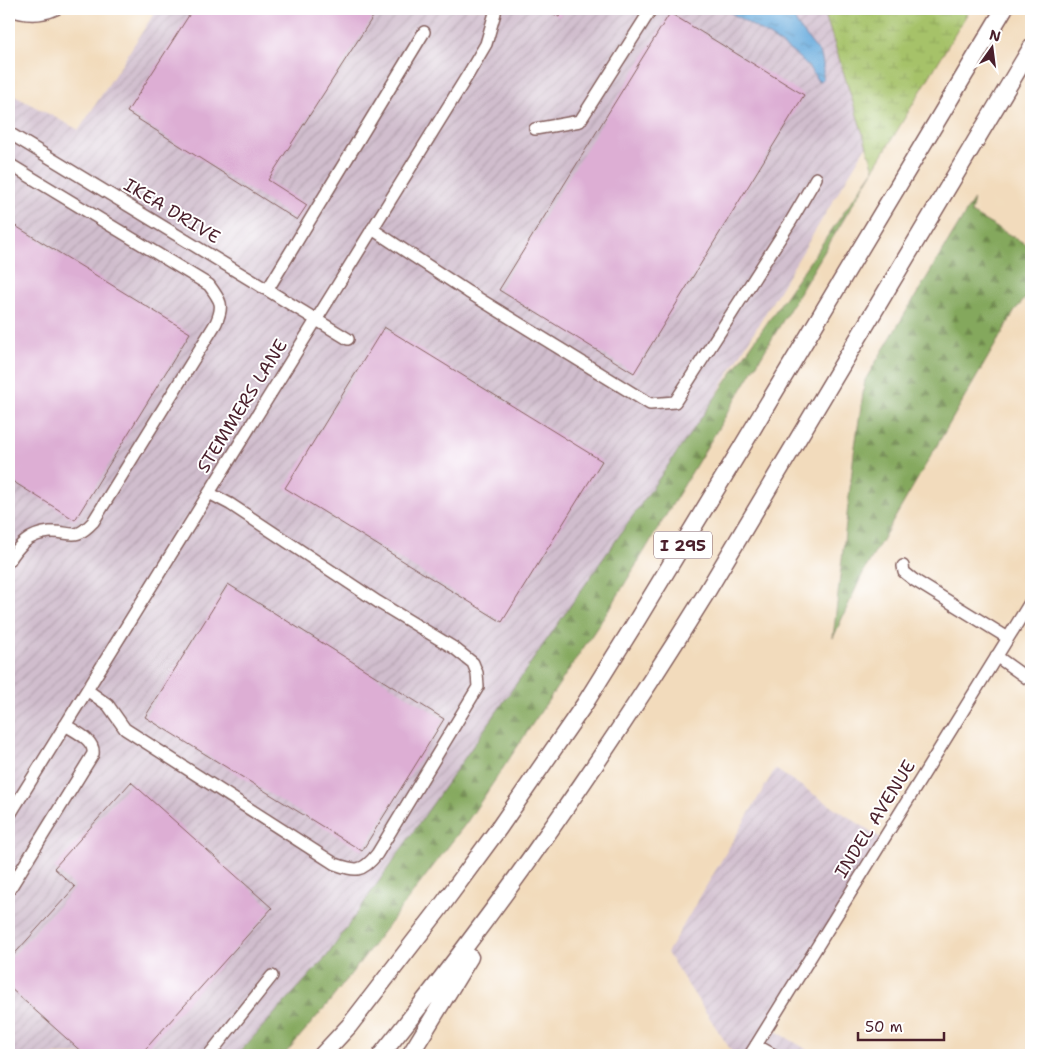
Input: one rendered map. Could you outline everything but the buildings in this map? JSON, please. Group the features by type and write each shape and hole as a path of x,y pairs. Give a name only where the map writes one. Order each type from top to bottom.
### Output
{"highway":[{"name":"I 295","path":"322,1055 355,1018 440,908 504,822 584,705 653,595 1004,9"},
{"name":"I 295","path":"381,1055 438,984 518,877 606,750 680,636 1031,48"},
{"path":"410,1055 518,877"}],"street":[{"path":"9,9 20,14 45,14 56,9"},
{"name":"STEMMERS LANE","path":"9,816 486,44 495,9"},
{"path":"536,129 580,122 650,11"},
{"path":"268,289 424,32"},
{"name":"IKEA DRIVE","path":"9,133 348,339"},
{"path":"9,164 209,285 219,298 222,310 216,324 94,522 86,530 72,536 50,532 33,536 18,546 9,561"},
{"path":"372,229 468,292 650,404 675,402 791,221 816,178"},
{"path":"87,690 108,705 124,729 335,864 354,870 364,868 377,854 478,686 477,673 473,663 454,648 378,602 209,493"},
{"path":"902,566 904,572 914,580 1008,638"},
{"name":"INDEL AVENUE","path":"753,1050 1031,601"},
{"path":"996,656 1031,681"},
{"path":"9,890 93,754 93,747 89,741 65,725"},
{"path":"209,1055 272,976"},
{"path":"753,1050 774,1055"}],"shaded area":[{"path":"157,9 949,9 511,735 327,956 237,1055 9,1055 9,93 79,130"},
{"path":"775,769 887,842 769,1027 816,1055 734,1055 667,953"}],"green space":[{"path":"827,9 970,9 874,169 826,17"},
{"path":"874,169 612,605 467,822 331,1000 284,1055 237,1055 327,956"},
{"path":"974,199 971,213 1031,247 1031,292 1016,309 863,573 833,638 854,453 865,380"}],"water":[{"path":"725,9 789,9 798,26 821,55 823,79 817,80 801,60 789,50"}]}
